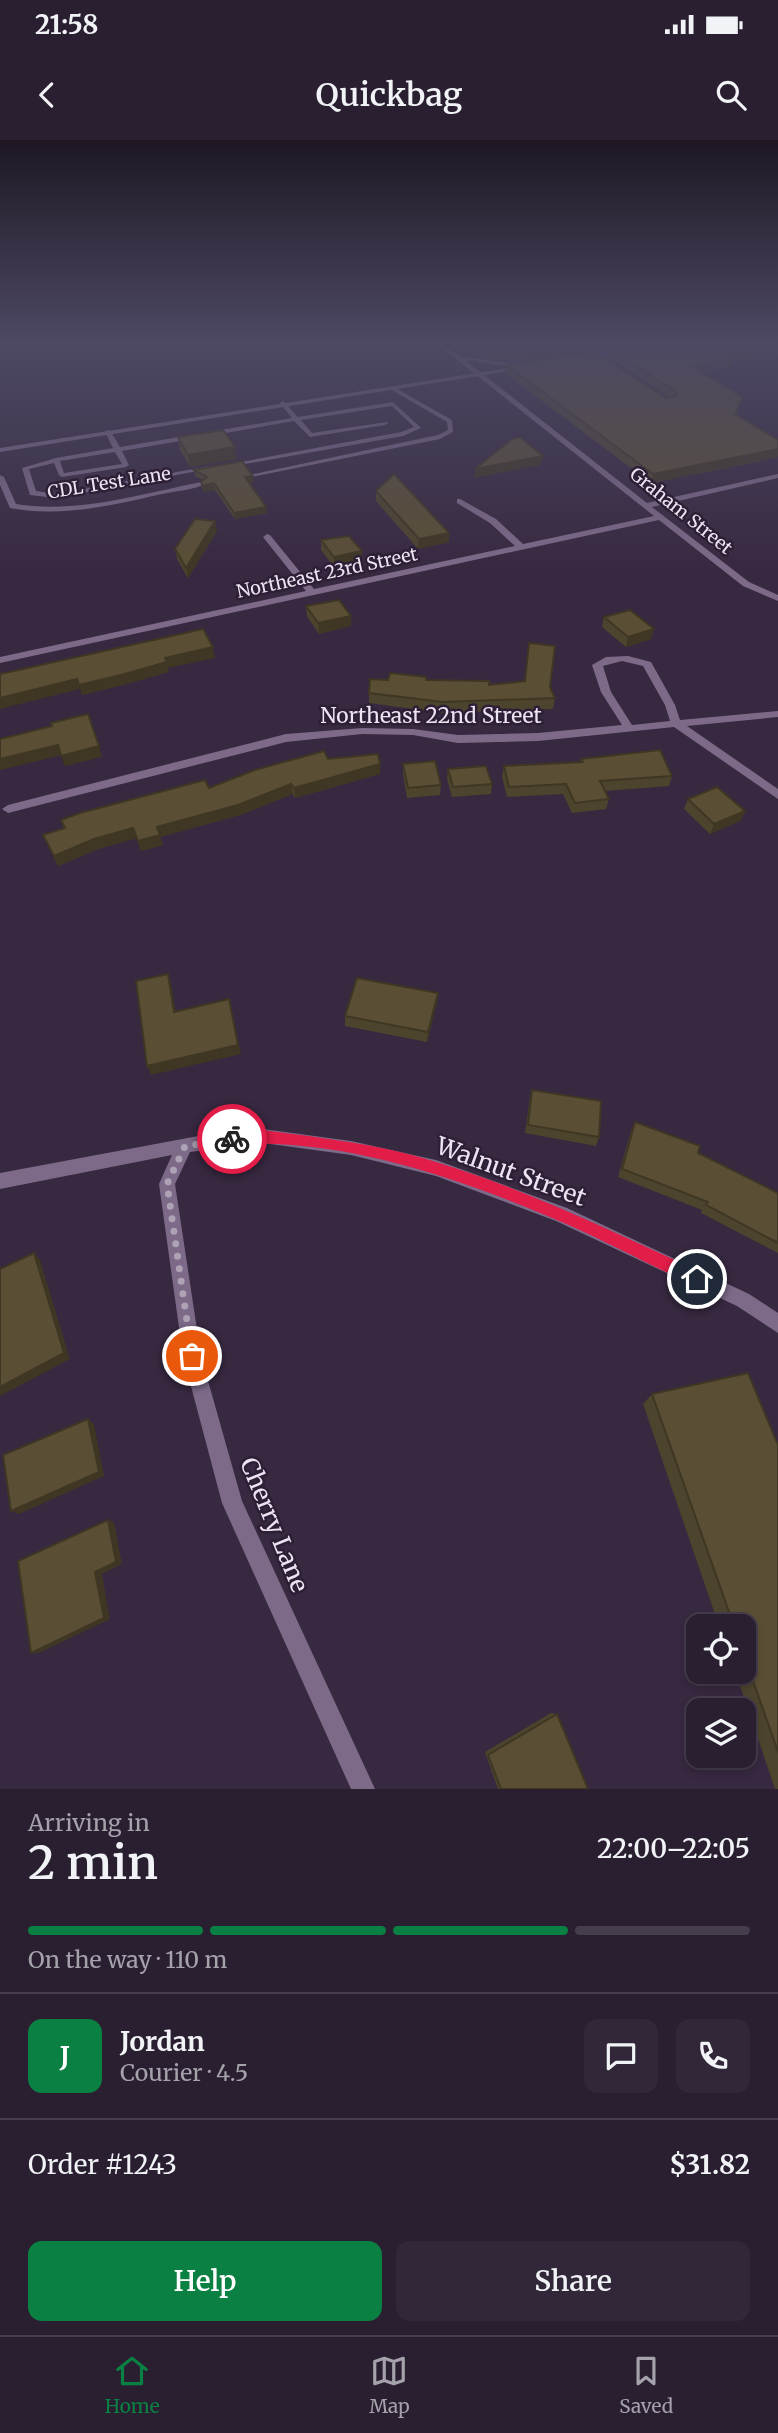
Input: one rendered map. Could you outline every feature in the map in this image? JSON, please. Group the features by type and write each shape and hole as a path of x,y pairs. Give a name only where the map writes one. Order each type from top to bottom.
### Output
{"street":[{"path":"0,450 199,417"},
{"name":"Graham Street","path":"535,417 746,584 778,598"},
{"path":"648,505 778,477"},
{"path":"460,500 500,526 521,547"},
{"name":"Northeast 23rd Street","path":"0,660 662,517"},
{"path":"267,537 312,593"},
{"path":"629,728 606,692 597,665 622,657 647,664 670,705 676,724 778,795"},
{"name":"Northeast 22nd Street","path":"8,809 286,738 362,731 413,732 458,739 537,737 778,714"},
{"name":"Walnut Street","path":"0,1181 185,1146 263,1136 351,1148 436,1168 561,1214 743,1300 778,1324"},
{"name":"Cherry Lane","path":"185,1146 167,1184 192,1356 232,1503 363,1789"}],"lane":[{"path":"309,417 117,449 25,468 33,493 56,496 402,434 418,428 406,417"},
{"path":"252,475 440,437 451,431 450,421 443,417"},
{"path":"296,419 310,435 385,423"},
{"path":"56,460 62,475 126,465 108,432"},
{"name":"CDL Test Lane","path":"0,477 13,506 34,510 70,507 201,484"}],"building":[{"path":"576,417 740,417 778,440 778,449 653,474"},
{"path":"223,430 235,447 188,455 178,437"},
{"path":"520,437 543,456 475,469 512,439"},
{"path":"242,461 253,476 245,477 266,507 234,513 214,483 203,486 201,482 207,477 194,470"},
{"path":"394,474 449,533 419,539 376,491"},
{"path":"195,519 215,521 186,568 175,549"},
{"path":"349,536 362,551 334,557 321,540"},
{"path":"339,600 351,616 318,623 306,606"},
{"path":"630,610 654,629 628,637 604,617"},
{"path":"203,629 213,647 165,658 167,662 121,675 79,685 77,679 0,698 0,674"},
{"path":"529,643 555,646 550,687 555,698 443,702 369,693 370,679 388,680 390,673 426,677 426,680 489,681 489,685 525,681"},
{"path":"88,714 99,746 61,756 58,745 0,759 0,739"},
{"path":"660,750 672,776 600,781 609,799 575,803 566,784 509,787 504,766 583,762 581,759"},
{"path":"324,751 328,759 378,754 380,764 294,788 291,784 238,805 157,827 160,835 138,841 133,828 94,839 54,856 43,835 65,828 61,820 80,813 205,780 209,788 255,770"},
{"path":"435,761 441,785 408,788 403,764"},
{"path":"486,766 492,784 453,787 448,769"},
{"path":"717,787 745,811 714,824 688,799"},
{"path":"168,974 174,1012 229,999 238,1045 147,1066 136,981"},
{"path":"357,978 438,993 428,1032 345,1016"},
{"path":"532,1090 601,1101 599,1137 528,1125"},
{"path":"635,1122 700,1146 698,1153 778,1193 778,1243 706,1205 708,1202 622,1169"},
{"path":"34,1253 64,1353 0,1387 0,1269"},
{"path":"748,1373 778,1445 778,1752 754,1684 756,1614 730,1614 652,1394"},
{"path":"88,1419 99,1472 11,1511 3,1455"},
{"path":"108,1520 116,1562 95,1572 104,1618 31,1653 18,1561"},
{"path":"557,1714 588,1789 501,1789 488,1755"}],"way so far":[{"path":"192,1356 167,1184 185,1146 232,1139"}],"route":[{"path":"232,1139 263,1136 351,1148 436,1168 561,1214 697,1279"}]}
